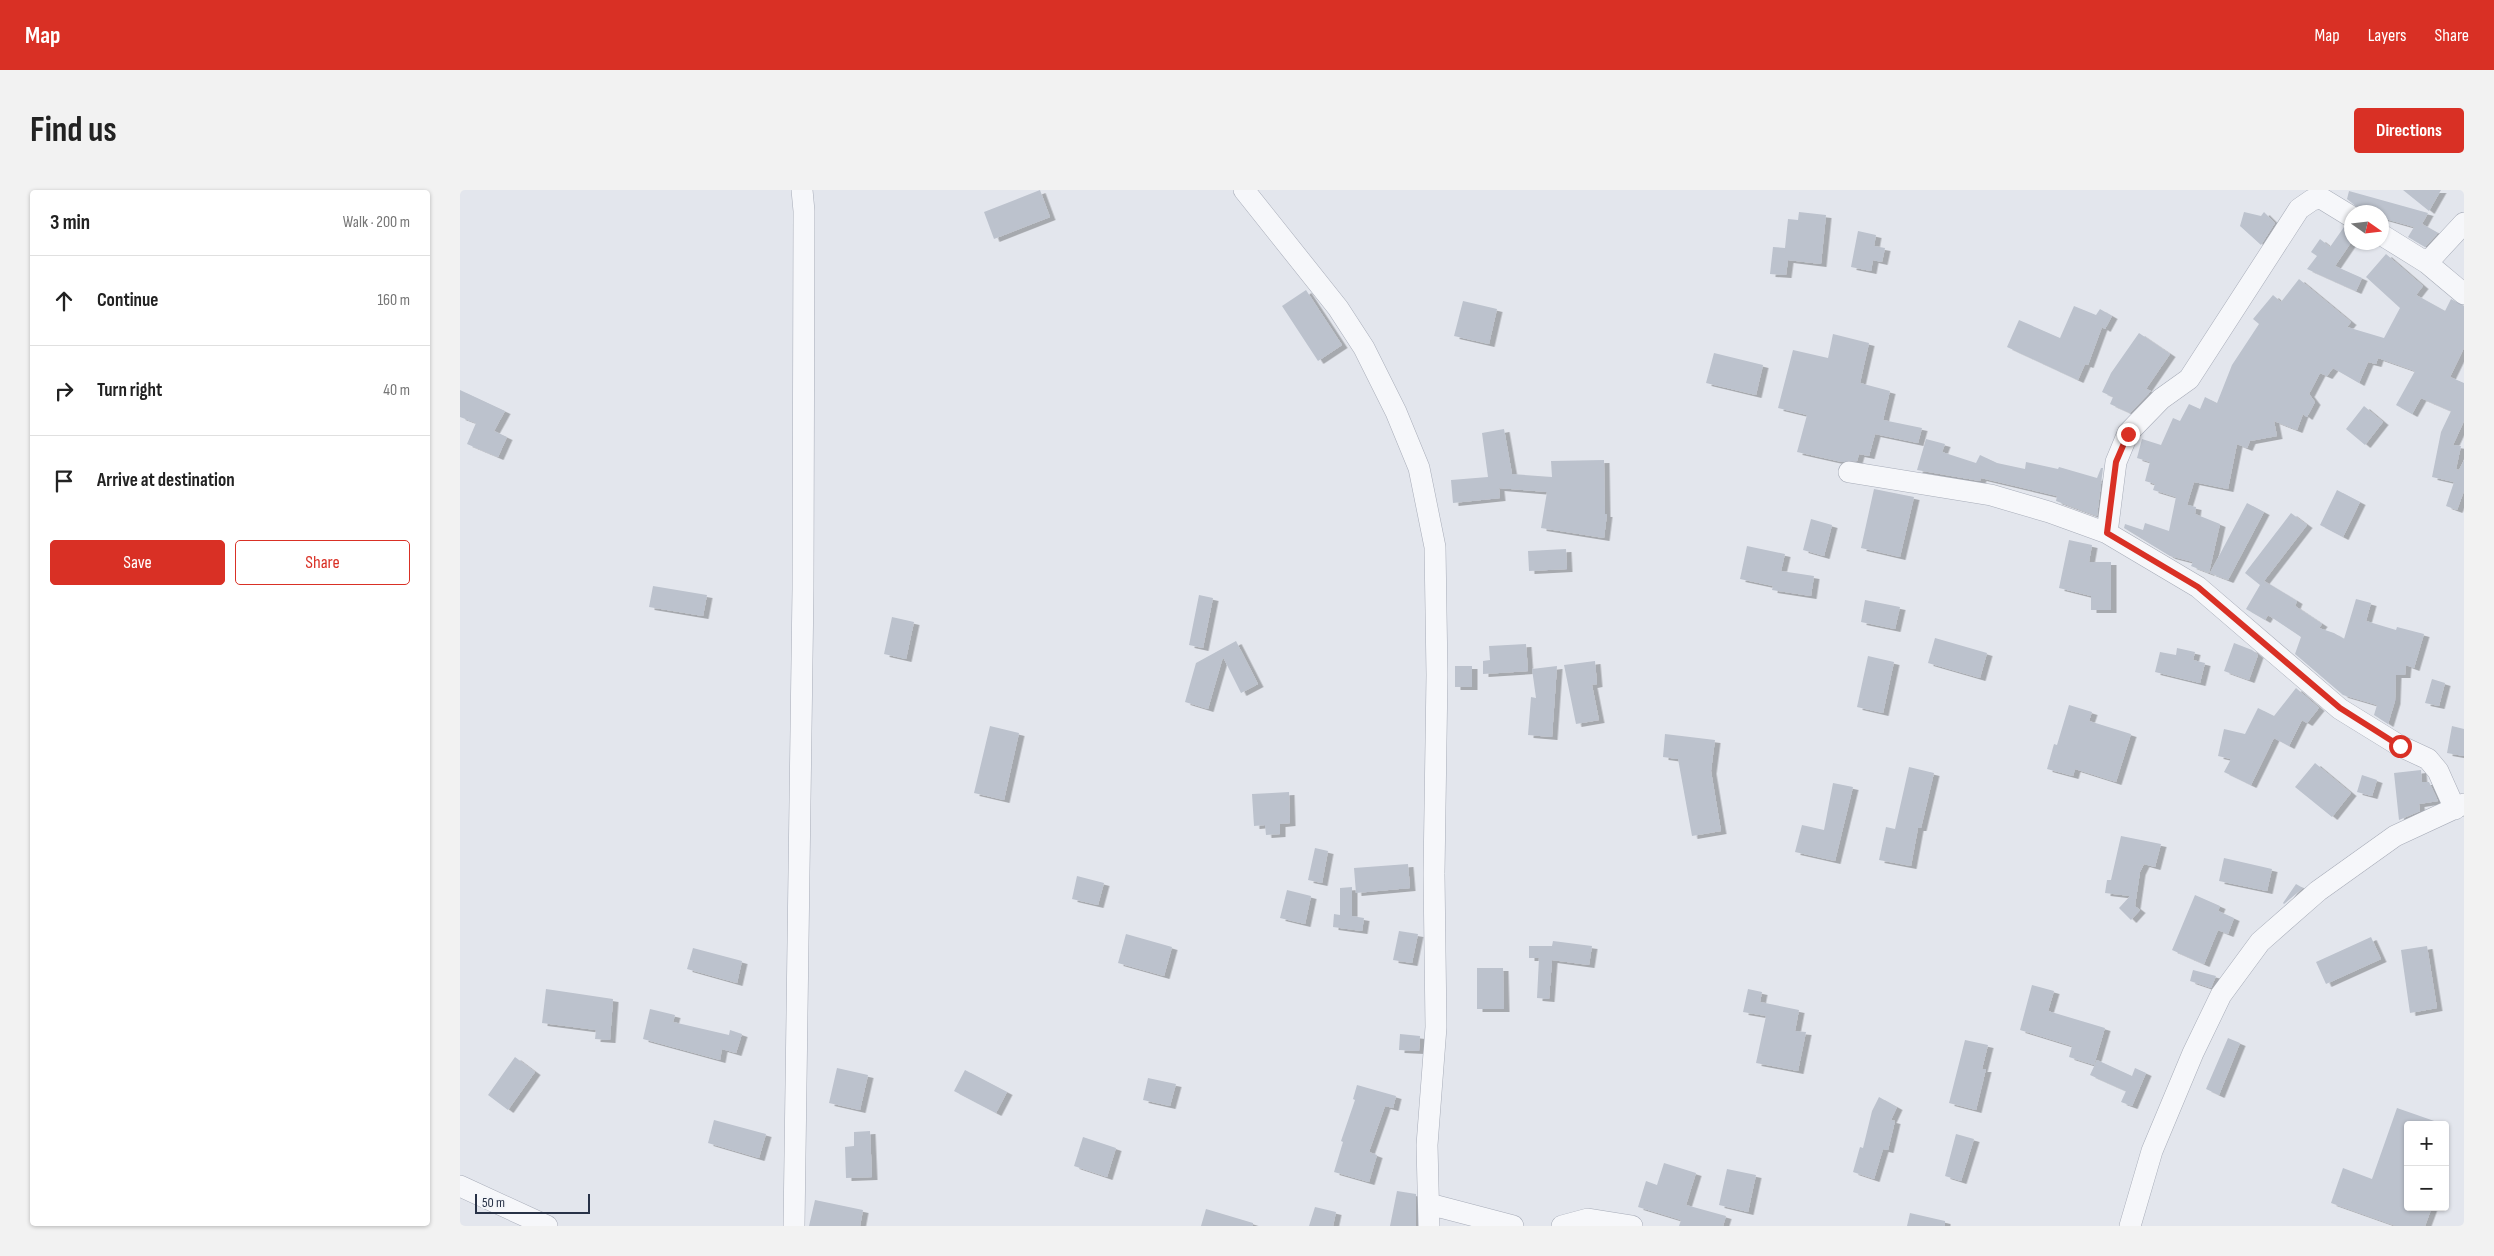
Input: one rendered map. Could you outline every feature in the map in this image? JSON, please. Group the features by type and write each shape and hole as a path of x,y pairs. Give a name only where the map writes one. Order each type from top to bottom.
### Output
{"street":[{"path":"794,1226 803,579 804,211 802,190"},
{"path":"1244,190 1338,308 1364,348 1396,412 1419,468 1435,547 1437,675 1434,874 1436,1027 1427,1145 1429,1226"},
{"path":"2107,533 2116,462 2128,434 2161,399 2189,379 2299,209 2312,200 2321,198 2344,212"},
{"path":"2427,264 2464,223"},
{"path":"2389,240 2427,264 2464,294"},
{"path":"1849,472 1991,495 2049,512 2107,533 2198,587 2340,708 2400,746 2428,759 2438,771 2459,806 2395,836 2318,891 2260,942 2221,994 2192,1053 2152,1151 2130,1226"},
{"path":"460,1186 547,1226"},
{"path":"1429,1204 1513,1226"},
{"path":"1562,1226 1588,1219 1632,1226"}],"building":[{"path":"1040,190 1050,217 994,239 984,212"},
{"path":"2403,190 2441,190 2429,211"},
{"path":"2349,191 2428,213 2422,224 2438,233 2425,247 2408,237 2414,227 2389,220 2389,205 2354,205 2347,199"},
{"path":"1799,212 1826,215 1821,264 1788,260 1786,275 1770,274 1773,247 1785,248 1788,219 1798,220"},
{"path":"2244,212 2261,216 2264,212 2275,223 2261,245 2240,226"},
{"path":"2344,227 2344,250 2346,250 2335,266 2362,278 2356,291 2307,269 2317,256 2311,252 2320,239 2330,247"},
{"path":"1858,231 1876,235 1874,246 1885,248 1882,262 1873,260 1871,271 1851,267"},
{"path":"2386,254 2423,286 2416,295 2445,311 2451,299 2464,306 2464,348 2450,377 2464,383 2464,421 2453,445 2461,446 2456,469 2459,470 2464,460 2464,491 2457,510 2446,506 2454,482 2432,477 2441,432 2451,411 2421,398 2412,414 2396,405 2415,371 2378,358 2376,364 2368,362 2359,383 2333,368 2327,376 2320,373 2309,394 2315,402 2307,417 2303,414 2297,430 2274,421 2277,436 2250,441 2247,448 2237,444 2228,489 2194,482 2187,505 2196,507 2195,514 2220,524 2209,573 2191,566 2193,562 2170,556 2124,528 2125,524 2143,530 2145,523 2169,531 2176,497 2153,490 2155,484 2145,481 2150,462 2137,458 2142,439 2161,445 2173,418 2180,421 2189,404 2200,409 2205,397 2217,403 2232,365 2259,324 2253,319 2273,295 2281,302 2299,279 2351,322 2347,327 2384,338 2400,308 2366,277"},
{"path":"1306,290 1342,345 1318,361 1282,306"},
{"path":"1463,301 1497,309 1489,344 1454,336"},
{"path":"2074,306 2096,315 2100,309 2112,316 2105,329 2102,327 2088,365 2085,364 2078,380 2007,347 2019,320 2060,338"},
{"path":"2139,333 2170,354 2146,389 2151,391 2130,413 2110,404 2113,397 2102,392 2111,373"},
{"path":"1833,334 1869,343 1860,383 1890,391 1883,420 1922,428 1918,443 1875,434 1869,456 1859,454 1857,461 1842,462 1797,452 1807,415 1778,408 1793,350 1828,358"},
{"path":"1714,353 1763,365 1756,395 1706,383"},
{"path":"460,390 505,411 494,431 507,437 498,457 467,444 476,423 460,417"},
{"path":"2364,406 2383,422 2365,445 2346,429"},
{"path":"1504,429 1512,474 1552,477 1551,461 1604,460 1605,514 1607,514 1604,538 1541,528 1547,492 1499,488 1500,498 1453,503 1451,480 1488,477 1482,433"},
{"path":"1926,439 1945,444 1942,452 1976,463 1980,455 1997,463 2025,469 2026,462 2058,469 2059,467 2097,478 2101,468 2103,468 2097,516 2056,501 2057,496 1981,478 1980,481 1917,470"},
{"path":"1874,489 1914,497 1900,557 1861,548"},
{"path":"2337,490 2360,502 2343,537 2320,525"},
{"path":"2247,503 2264,512 2228,580 2210,573"},
{"path":"2291,513 2307,525 2264,581 2297,601 2295,606 2322,624 2319,628 2344,639 2356,599 2371,603 2366,621 2396,630 2397,627 2424,634 2414,668 2406,665 2405,675 2396,675 2395,701 2388,724 2374,715 2377,705 2343,695 2295,654 2301,637 2268,615 2265,620 2246,609 2260,585 2245,573"},
{"path":"1811,519 1832,525 1824,556 1803,550"},
{"path":"2069,540 2092,545 2089,562 2111,562 2111,610 2091,610 2091,596 2059,588"},
{"path":"1747,546 1785,554 1781,571 1814,576 1811,596 1772,590 1773,586 1740,579"},
{"path":"1566,549 1567,569 1529,571 1528,551"},
{"path":"653,586 707,595 703,616 649,607"},
{"path":"1199,595 1213,598 1203,648 1189,645"},
{"path":"1865,600 1900,607 1895,629 1861,622"},
{"path":"892,617 914,622 906,659 884,654"},
{"path":"1935,638 1987,653 1980,678 1928,663"},
{"path":"1236,641 1258,684 1241,693 1223,657 1208,709 1185,702 1196,663"},
{"path":"2234,643 2252,650 2258,655 2249,680 2224,671"},
{"path":"1526,644 1528,671 1483,674 1483,661 1490,660 1489,646"},
{"path":"2177,648 2195,652 2193,660 2205,663 2200,683 2155,672 2160,652 2176,655"},
{"path":"1868,656 1894,662 1883,713 1857,707"},
{"path":"1595,661 1597,684 1592,685 1599,720 1576,724 1564,665"},
{"path":"1455,666 1472,666 1472,687 1455,687"},
{"path":"1557,666 1552,737 1528,735 1531,697 1536,698 1532,669"},
{"path":"2432,679 2445,683 2439,706 2425,703"},
{"path":"2296,688 2319,708 2307,723 2302,720 2289,746 2274,738 2251,785 2224,772 2231,759 2218,756 2224,729 2245,734 2258,708 2274,716"},
{"path":"2069,705 2092,712 2089,721 2131,734 2116,782 2075,769 2073,776 2047,769 2054,744 2057,745"},
{"path":"990,726 1019,733 1004,800 974,793"},
{"path":"2452,726 2464,729 2464,756 2447,753"},
{"path":"1665,734 1715,740 1711,771 1721,831 1692,836 1678,759 1663,757"},
{"path":"2315,763 2351,793 2332,817 2295,787"},
{"path":"1909,767 1934,773 1921,828 1918,828 1911,866 1879,860 1886,827 1895,829"},
{"path":"2421,770 2422,782 2429,782 2438,801 2419,804 2420,811 2399,820 2394,773"},
{"path":"2362,775 2377,780 2372,796 2357,792"},
{"path":"1833,783 1853,787 1835,861 1795,852 1802,825 1824,830"},
{"path":"1289,792 1290,823 1280,824 1280,834 1266,835 1265,825 1254,826 1252,794"},
{"path":"2121,836 2161,844 2155,867 2144,864 2140,872 2135,906 2140,910 2131,920 2119,908 2130,896 2105,893 2107,880 2111,880"},
{"path":"1315,848 1328,851 1322,883 1308,880"},
{"path":"2224,858 2272,869 2267,891 2219,881"},
{"path":"1408,864 1410,888 1356,893 1354,868"},
{"path":"1077,876 1104,883 1098,905 1072,899"},
{"path":"2296,884 2303,888 2284,904 2283,903"},
{"path":"1352,887 1352,916 1364,918 1362,931 1333,927 1334,914 1340,915 1340,888"},
{"path":"1287,890 1311,896 1305,924 1280,918"},
{"path":"2195,895 2220,906 2218,911 2234,918 2228,934 2218,930 2204,964 2172,950"},
{"path":"1399,931 1418,934 1412,963 1393,960"},
{"path":"1126,934 1172,947 1164,976 1118,963"},
{"path":"2371,937 2381,959 2326,984 2316,962"},
{"path":"1553,941 1592,946 1589,965 1552,960 1549,999 1537,998 1539,958 1529,958 1529,946 1552,946"},
{"path":"2427,946 2437,1008 2410,1013 2401,950"},
{"path":"693,948 742,961 737,983 687,969"},
{"path":"1477,968 1503,968 1504,1009 1477,1009"},
{"path":"2193,970 2216,976 2211,988 2190,981"},
{"path":"2032,985 2054,991 2048,1011 2105,1028 2094,1065 2069,1057 2072,1046 2020,1030"},
{"path":"546,989 613,999 610,1040 595,1039 596,1030 542,1023"},
{"path":"1748,989 1762,992 1760,1002 1799,1010 1795,1031 1806,1032 1798,1071 1756,1063 1766,1016 1743,1012"},
{"path":"650,1009 675,1015 673,1022 729,1035 730,1030 742,1034 736,1053 722,1049 720,1060 643,1039"},
{"path":"1400,1034 1420,1036 1419,1051 1399,1050"},
{"path":"2228,1038 2240,1043 2219,1095 2206,1089"},
{"path":"1965,1040 1988,1045 1982,1069 1986,1069 1976,1110 1949,1103"},
{"path":"515,1057 535,1072 508,1110 488,1095"},
{"path":"2097,1060 2132,1076 2135,1068 2146,1073 2132,1106 2121,1102 2126,1091 2090,1075"},
{"path":"837,1068 868,1075 860,1110 829,1103"},
{"path":"965,1070 1007,1092 996,1113 954,1091"},
{"path":"1148,1078 1176,1084 1170,1106 1143,1100"},
{"path":"1357,1085 1396,1096 1393,1108 1385,1106 1369,1152 1377,1155 1369,1182 1334,1172 1343,1142 1341,1141 1355,1100 1353,1099"},
{"path":"1879,1097 1897,1107 1891,1120 1895,1121 1888,1150 1883,1149 1874,1179 1853,1172 1860,1147 1863,1148 1872,1111"},
{"path":"2397,1108 2434,1121 2404,1121 2404,1211 2431,1211 2425,1226 2396,1226 2331,1203 2343,1168 2372,1179"},
{"path":"714,1120 766,1134 759,1158 708,1143"},
{"path":"870,1131 872,1177 846,1178 845,1147 854,1146 854,1132"},
{"path":"1956,1134 1974,1139 1961,1181 1945,1176"},
{"path":"1083,1137 1116,1148 1107,1177 1074,1166"},
{"path":"1664,1163 1696,1173 1686,1205 1726,1216 1723,1226 1679,1226 1681,1220 1638,1207 1646,1181 1657,1185"},
{"path":"1727,1169 1756,1175 1748,1212 1719,1205"},
{"path":"1397,1191 1416,1194 1416,1226 1390,1226"},
{"path":"815,1200 863,1210 860,1226 809,1226"},
{"path":"1315,1207 1336,1212 1333,1226 1309,1226"},
{"path":"1206,1209 1253,1223 1253,1226 1201,1226"},
{"path":"1910,1213 1945,1221 1945,1226 1907,1226"}],"route":[{"path":"2128,434 2116,462 2107,533 2142,552 2198,587 2340,708 2400,746"}]}
